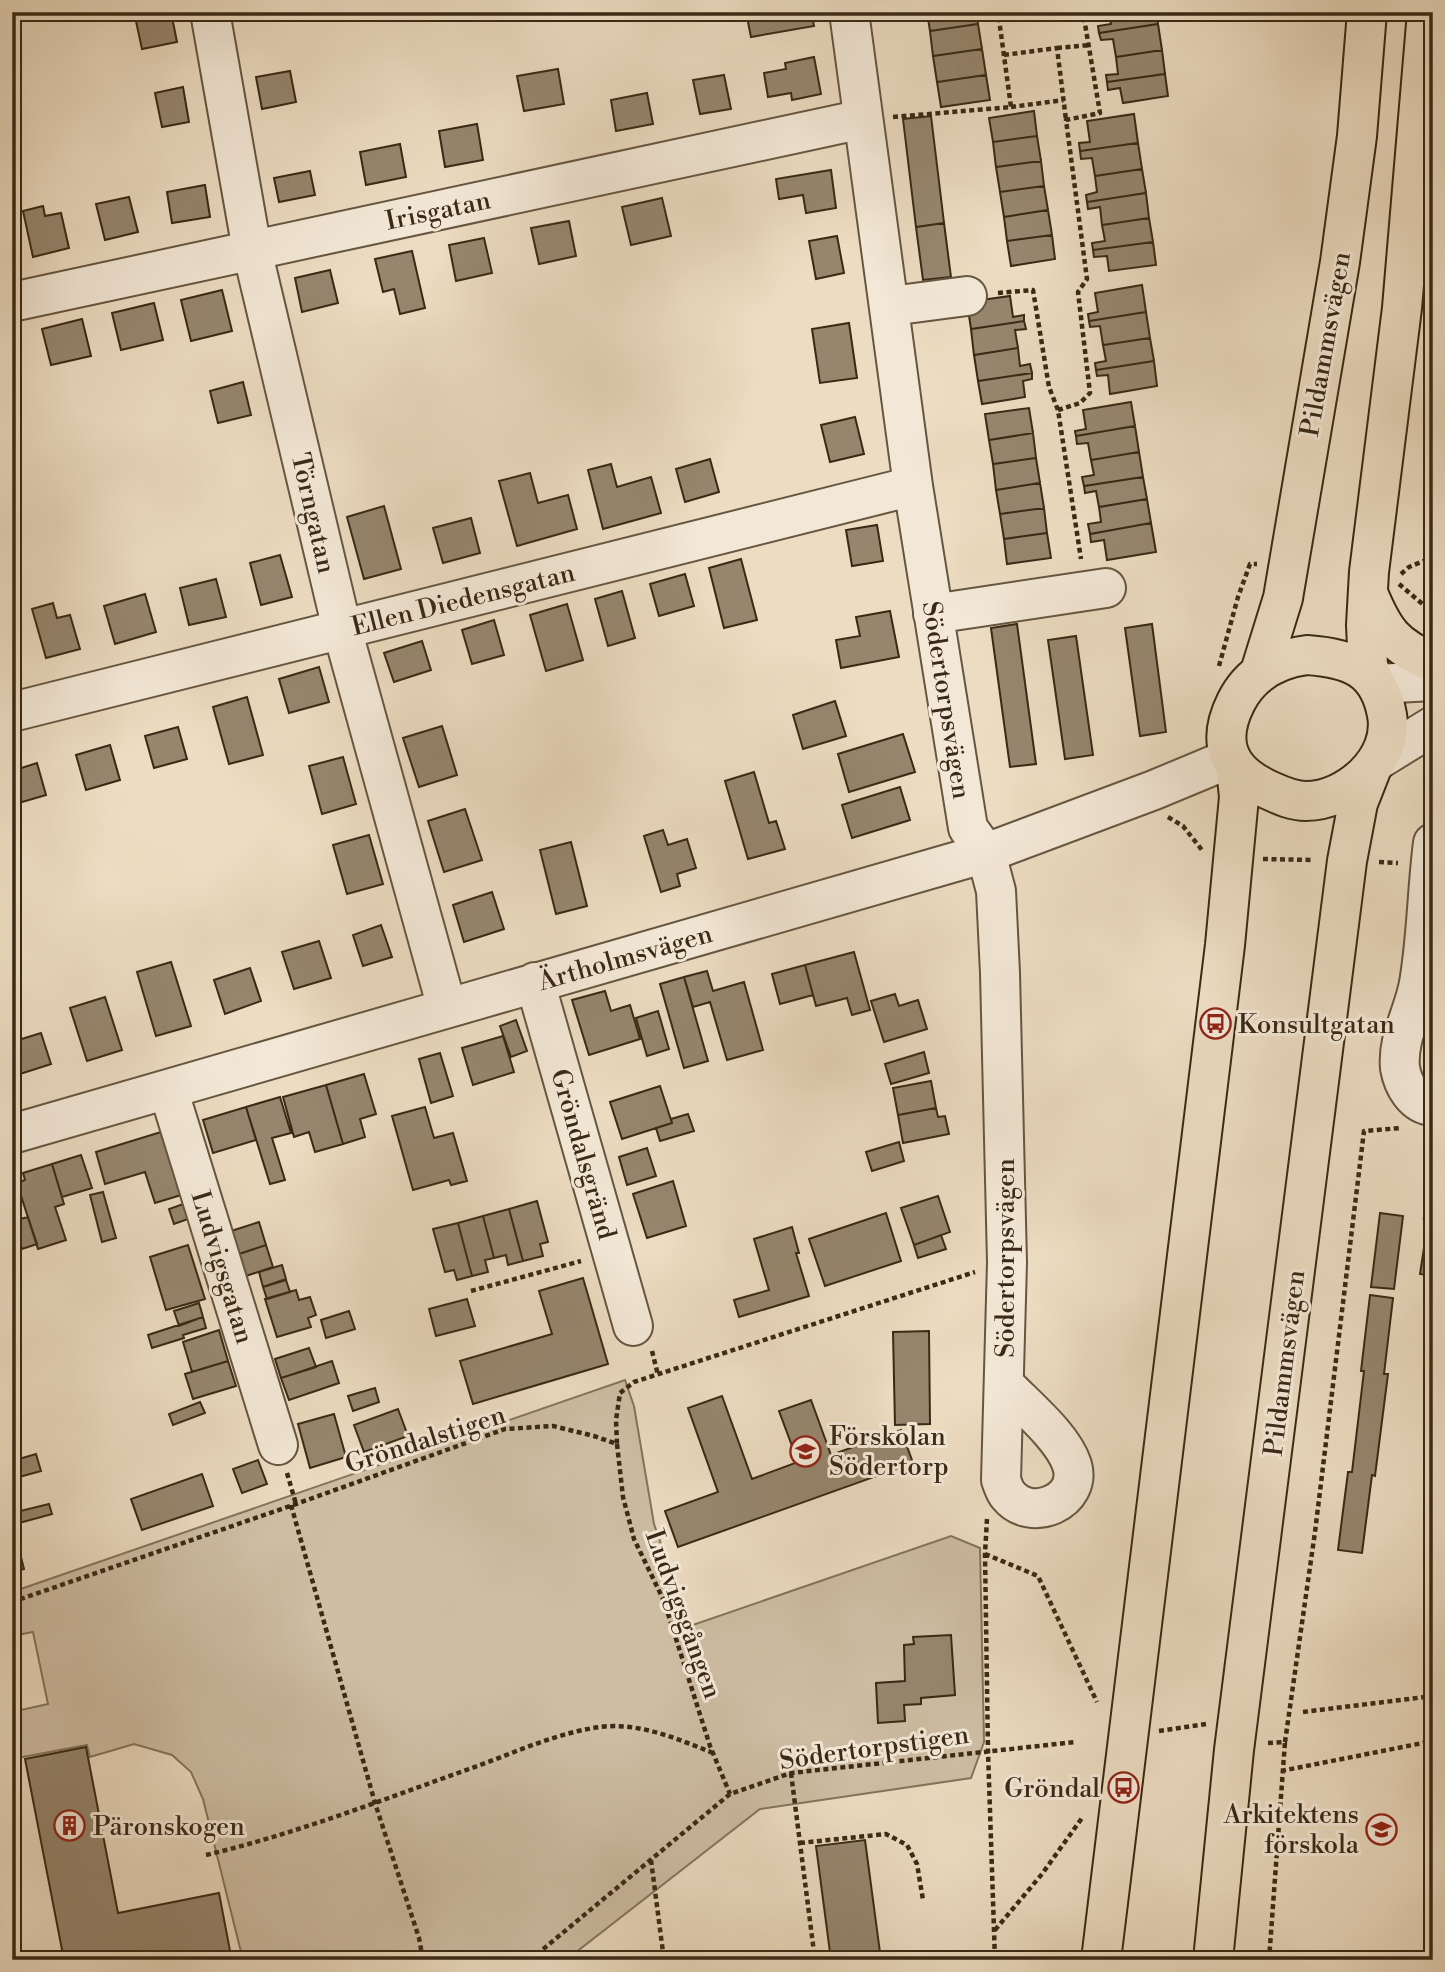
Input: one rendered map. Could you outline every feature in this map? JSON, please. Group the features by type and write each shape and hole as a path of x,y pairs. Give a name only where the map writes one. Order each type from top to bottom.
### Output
{"main road":[{"name":"Pildammsvägen","path":"1260,672 1283,598 1340,262 1357,136 1367,12"},
{"path":"1427,12 1378,616 1390,636 1403,649 1433,662"},
{"path":"1233,763 1265,789 1295,801 1308,802 1342,791 1375,765 1384,746 1388,722 1384,698 1368,666 1366,625 1380,587"},
{"path":"1101,1960 1225,945 1238,796 1233,763 1226,747 1228,719 1241,692 1260,672 1276,662 1307,655 1321,656 1356,666 1375,681"},
{"name":"Pildammsvägen","path":"1213,1960 1234,1750 1347,860 1358,803 1375,765"}],"street":[{"name":"Törngatan","path":"210,12 252,250 342,629 447,1008"},
{"name":"Södertorpsvägen","path":"849,12 876,118 891,306 913,486 968,828 986,853 996,891 1007,1262 1001,1480 1008,1496 1025,1506 1042,1508 1059,1502 1070,1491 1074,1478 1071,1462 1054,1436 1005,1385"},
{"name":"Irisgatan","path":"12,302 876,118"},
{"path":"891,306 967,296"},
{"name":"Ellen Diedensgatan","path":"12,712 913,486"},
{"path":"933,614 1096,590"},
{"path":"1375,681 1433,681"},
{"path":"1375,765 1433,726"},
{"name":"Ärtholmsvägen","path":"12,1134 986,853 1233,763"},
{"path":"1418,1117 1426,1106 1413,1096 1404,1083 1400,1066 1402,1038 1426,994 1433,843"},
{"name":"Gröndalsgränd","path":"535,982 633,1326"},
{"name":"Ludvigsgatan","path":"168,1089 278,1445"}],"path":[{"path":"998,12 1011,107"},
{"path":"1066,120 1100,113 1083,12"},
{"path":"1004,55 1089,45"},
{"path":"1057,48 1087,279 1078,292 1090,393 1080,403 1058,410"},
{"path":"876,118 1064,100"},
{"path":"967,296 1033,289 1048,387 1058,410 1096,590"},
{"path":"1380,587 1409,567 1433,557"},
{"path":"1269,1960 1281,1771 1315,1532 1364,1131 1418,1117"},
{"path":"1423,1217 1433,1219"},
{"path":"471,1291 612,1253"},
{"path":"617,1444 616,1420 620,1393 634,1382 1007,1262"},
{"name":"Gröndalstigen","path":"12,1602 505,1429 553,1426 617,1444"},
{"name":"Ludvigsgången","path":"617,1444 623,1497 634,1539 664,1601 713,1753 730,1794"},
{"path":"995,1960 985,1554 988,1513 1008,1496"},
{"path":"291,1505 375,1803 419,1938 423,1960"},
{"path":"985,1554 1038,1576 1097,1702"},
{"path":"1303,1712 1433,1696"},
{"path":"1151,1732 1215,1723"},
{"path":"206,1855 375,1803 559,1735 602,1726 639,1728 678,1738 713,1753"},
{"path":"1281,1771 1433,1741"},
{"name":"Södertorpstigen","path":"530,1960 730,1794 791,1773 1075,1742"},
{"path":"1260,1743 1285,1742"},
{"path":"791,1773 815,1960"},
{"path":"995,1931 1042,1874 1082,1818"},
{"path":"800,1843 886,1834 907,1845 917,1864 923,1900"},
{"path":"651,1860 664,1960"}],"shaded area":[{"path":"625,1380 634,1406 654,1524 690,1626 951,1536 980,1548 984,1742 971,1778 760,1809 566,1960 243,1960 203,1799 191,1772 172,1755 134,1744 90,1757 87,1745 12,1759 12,1712 48,1704 33,1632 12,1636 12,1592"}],"building":[{"path":"134,12 171,12 177,42 142,49"},
{"path":"238,12 277,12 277,13 239,20"},
{"path":"772,12 811,12 814,26 751,37 747,17"},
{"path":"927,12 977,12 978,24 930,31"},
{"path":"1109,12 1156,12 1158,24 1099,33 1098,26 1111,24"},
{"path":"978,24 982,49 933,56 930,31"},
{"path":"1158,24 1162,50 1116,57 1113,39 1101,40 1099,33"},
{"path":"982,49 986,75 937,82 933,56"},
{"path":"1162,50 1165,74 1107,82 1106,75 1118,74 1116,57"},
{"path":"814,57 821,94 792,100 791,93 768,97 764,73 786,69 785,63"},
{"path":"558,69 564,104 524,111 517,76"},
{"path":"290,71 296,102 262,109 256,77"},
{"path":"1165,74 1168,96 1123,103 1120,88 1108,90 1107,82"},
{"path":"724,75 731,109 700,114 693,80"},
{"path":"986,75 990,100 941,107 937,82"},
{"path":"183,87 189,122 162,127 155,93"},
{"path":"647,93 653,124 616,131 611,100"},
{"path":"1034,111 1037,136 993,142 989,118"},
{"path":"1134,114 1138,143 1080,151 1079,143 1090,142 1087,121"},
{"path":"931,116 944,223 916,227 903,119"},
{"path":"477,124 483,160 445,167 439,131"},
{"path":"1037,136 1041,161 996,167 993,142"},
{"path":"1138,143 1142,169 1095,176 1092,158 1081,159 1080,151"},
{"path":"400,144 406,177 366,185 360,152"},
{"path":"1041,161 1044,186 1000,192 996,167"},
{"path":"1142,169 1146,193 1087,202 1086,195 1097,192 1095,176"},
{"path":"831,170 836,208 806,213 803,195 779,199 776,179"},
{"path":"310,171 315,195 279,202 274,178"},
{"path":"205,185 210,217 172,223 167,192"},
{"path":"1044,186 1048,210 1004,217 1000,192"},
{"path":"1146,193 1149,218 1102,225 1100,207 1088,209 1087,202"},
{"path":"129,197 138,232 105,240 96,204"},
{"path":"662,198 671,236 631,245 622,207"},
{"path":"43,206 45,216 61,213 69,248 33,257 23,211"},
{"path":"1048,210 1052,235 1007,241 1004,217"},
{"path":"1149,218 1153,242 1093,250 1092,243 1105,241 1102,225"},
{"path":"569,221 576,256 539,264 531,228"},
{"path":"944,223 951,277 923,280 916,227"},
{"path":"1052,235 1055,259 1011,266 1007,241"},
{"path":"837,236 844,273 816,279 809,241"},
{"path":"484,238 492,273 456,281 449,245"},
{"path":"1153,242 1156,265 1109,271 1107,256 1094,257 1093,250"},
{"path":"412,251 425,308 400,314 394,289 383,292 375,259"},
{"path":"330,270 338,303 302,312 295,278"},
{"path":"1142,285 1146,312 1089,321 1088,314 1098,312 1095,293"},
{"path":"222,290 232,331 191,341 181,300"},
{"path":"1010,296 1013,317 1024,315 1024,321 971,329 967,302"},
{"path":"154,303 163,340 121,350 112,313"},
{"path":"1146,312 1150,338 1103,345 1100,326 1090,327 1089,321"},
{"path":"82,319 91,356 51,365 42,329"},
{"path":"1024,321 1026,329 1015,330 1018,348 974,355 971,329"},
{"path":"849,323 857,378 820,383 812,329"},
{"path":"1150,338 1154,361 1096,370 1095,363 1106,361 1103,345"},
{"path":"1018,348 1020,366 1030,364 1032,373 978,381 974,355"},
{"path":"1154,361 1157,386 1110,394 1108,375 1097,376 1096,370"},
{"path":"1032,373 1032,379 1023,381 1025,397 982,404 978,381"},
{"path":"243,382 251,415 218,423 210,391"},
{"path":"1131,402 1135,426 1076,436 1075,431 1086,429 1083,410"},
{"path":"1029,408 1033,433 989,440 985,414"},
{"path":"855,417 864,454 830,462 821,425"},
{"path":"1135,426 1139,452 1091,460 1088,443 1077,444 1076,436"},
{"path":"1033,433 1036,458 993,464 989,440"},
{"path":"1139,452 1143,477 1084,486 1082,477 1094,475 1091,460"},
{"path":"1036,458 1040,483 996,490 993,464"},
{"path":"710,459 719,492 685,502 676,469"},
{"path":"611,464 617,487 651,477 661,513 603,529 588,470"},
{"path":"530,473 538,503 568,495 577,529 517,546 499,481"},
{"path":"1143,477 1147,499 1099,507 1096,491 1085,493 1084,486"},
{"path":"1040,483 1044,508 1000,514 996,490"},
{"path":"1147,499 1151,523 1090,534 1088,524 1101,522 1099,507"},
{"path":"384,506 401,569 364,579 347,517"},
{"path":"1044,508 1047,533 1004,539 1000,514"},
{"path":"471,518 480,553 443,563 433,528"},
{"path":"1151,523 1156,552 1107,560 1104,540 1091,542 1090,534"},
{"path":"877,525 883,561 852,566 846,530"},
{"path":"1047,533 1051,558 1007,564 1004,539"},
{"path":"280,555 292,597 261,605 250,563"},
{"path":"741,559 757,620 724,628 709,568"},
{"path":"685,574 694,606 659,616 650,584"},
{"path":"216,579 226,617 189,625 180,588"},
{"path":"622,591 635,638 608,646 595,599"},
{"path":"145,594 156,632 115,644 104,606"},
{"path":"53,603 57,618 70,615 80,649 46,658 32,609"},
{"path":"567,604 583,660 546,671 530,615"},
{"path":"890,611 899,657 841,668 836,640 860,636 856,617"},
{"path":"494,620 504,655 472,664 462,630"},
{"path":"1017,624 1036,764 1010,767 991,628"},
{"path":"1152,624 1166,732 1140,736 1125,628"},
{"path":"1076,636 1093,755 1065,759 1048,640"},
{"path":"422,641 431,670 394,682 384,653"},
{"path":"319,667 329,702 289,713 279,679"},
{"path":"247,697 263,755 229,764 213,707"},
{"path":"835,701 846,736 803,749 793,715"},
{"path":"442,726 457,775 419,787 403,738"},
{"path":"178,727 187,759 154,768 145,736"},
{"path":"903,734 915,772 849,792 838,754"},
{"path":"110,745 120,780 86,790 76,755"},
{"path":"343,757 356,804 322,814 309,766"},
{"path":"37,763 46,795 12,805 12,771"},
{"path":"754,772 769,823 776,821 785,849 748,859 725,781"},
{"path":"900,787 910,820 852,838 842,805"},
{"path":"465,809 482,860 444,872 428,821"},
{"path":"663,830 668,845 687,839 696,868 677,874 680,886 661,892 644,836"},
{"path":"369,835 383,884 347,894 333,845"},
{"path":"571,842 587,906 556,914 540,850"},
{"path":"492,892 504,929 464,942 453,905"},
{"path":"381,925 392,957 363,966 353,935"},
{"path":"319,941 331,978 294,989 282,952"},
{"path":"854,952 870,1010 852,1015 847,998 816,1006 805,965"},
{"path":"171,962 191,1026 156,1036 137,972"},
{"path":"805,965 813,995 780,1004 772,974"},
{"path":"250,968 261,1001 225,1014 214,980"},
{"path":"707,971 713,991 744,982 763,1050 727,1060 710,1002 693,1007 684,977"},
{"path":"684,977 708,1061 684,1068 660,984"},
{"path":"605,991 611,1011 630,1005 640,1039 589,1055 572,1000"},
{"path":"895,994 899,1006 918,1000 927,1029 884,1042 871,1001"},
{"path":"105,997 122,1050 87,1061 70,1008"},
{"path":"658,1011 669,1049 647,1056 636,1018"},
{"path":"516,1020 527,1051 511,1057 500,1026"},
{"path":"41,1033 51,1064 14,1076 12,1042"},
{"path":"503,1036 514,1072 473,1085 462,1048"},
{"path":"924,1052 929,1073 891,1084 885,1064"},
{"path":"440,1053 453,1096 431,1103 419,1059"},
{"path":"364,1074 376,1114 360,1119 365,1137 343,1144 326,1085"},
{"path":"931,1081 936,1108 898,1115 893,1088"},
{"path":"326,1085 343,1144 315,1152 309,1132 294,1137 283,1097"},
{"path":"660,1086 672,1123 622,1139 610,1102"},
{"path":"280,1097 291,1133 272,1138 285,1180 270,1184 246,1107"},
{"path":"246,1107 256,1140 213,1153 203,1120"},
{"path":"425,1107 434,1138 453,1133 467,1181 451,1185 449,1180 413,1190 392,1116"},
{"path":"936,1108 938,1117 945,1116 949,1134 903,1143 898,1115"},
{"path":"688,1114 694,1131 660,1141 656,1128 672,1123 671,1119"},
{"path":"161,1132 181,1195 155,1203 145,1172 105,1184 96,1152"},
{"path":"899,1142 904,1161 872,1171 866,1152"},
{"path":"647,1148 656,1176 627,1185 619,1157"},
{"path":"81,1155 92,1188 62,1197 52,1164"},
{"path":"52,1164 64,1204 55,1207 66,1240 38,1249 17,1183 25,1180 23,1173"},
{"path":"673,1181 686,1226 647,1238 633,1194"},
{"path":"103,1192 116,1238 102,1242 90,1195"},
{"path":"938,1196 950,1232 914,1245 901,1208"},
{"path":"537,1201 548,1242 540,1244 543,1256 523,1261 509,1209"},
{"path":"186,1203 191,1218 174,1224 169,1209"},
{"path":"509,1209 523,1261 508,1265 506,1255 494,1258 483,1216"},
{"path":"886,1213 901,1261 825,1286 809,1239"},
{"path":"1380,1213 1403,1216 1394,1289 1371,1287"},
{"path":"483,1216 494,1258 485,1260 488,1272 472,1276 458,1223"},
{"path":"28,1217 37,1244 22,1249 13,1221"},
{"path":"259,1222 266,1245 233,1256 225,1233"},
{"path":"458,1223 472,1276 457,1280 454,1270 445,1272 433,1229"},
{"path":"792,1227 799,1253 796,1253 809,1296 739,1317 734,1300 769,1290 754,1239"},
{"path":"941,1235 946,1249 918,1258 914,1245"},
{"path":"1425,1241 1433,1242 1433,1276 1420,1274"},
{"path":"188,1245 205,1299 166,1310 150,1257"},
{"path":"266,1245 273,1267 240,1278 233,1256"},
{"path":"282,1265 286,1279 263,1287 259,1272"},
{"path":"583,1278 608,1364 473,1404 460,1361 552,1334 539,1291"},
{"path":"286,1280 290,1292 267,1299 263,1287"},
{"path":"296,1290 299,1300 310,1297 316,1315 308,1318 311,1327 277,1337 265,1299"},
{"path":"1370,1295 1393,1298 1384,1374 1388,1374 1362,1553 1338,1550 1348,1472 1352,1472"},
{"path":"467,1299 475,1326 436,1336 429,1309"},
{"path":"199,1303 203,1317 179,1326 174,1311"},
{"path":"349,1311 355,1329 326,1338 321,1320"},
{"path":"203,1317 206,1328 152,1348 148,1335"},
{"path":"219,1330 228,1361 192,1372 183,1342"},
{"path":"929,1331 930,1424 895,1425 893,1332"},
{"path":"309,1348 316,1367 281,1378 275,1359"},
{"path":"228,1361 236,1386 193,1399 185,1374"},
{"path":"332,1361 339,1383 289,1400 281,1378"},
{"path":"375,1388 379,1402 353,1411 348,1396"},
{"path":"722,1396 752,1479 798,1462 779,1411 811,1400 831,1455 901,1430 913,1463 678,1547 665,1511 718,1492 688,1408"},
{"path":"200,1402 205,1413 173,1425 169,1414"},
{"path":"398,1409 408,1436 364,1452 354,1425"},
{"path":"334,1414 346,1457 310,1468 298,1424"},
{"path":"36,1454 41,1471 12,1479 12,1461"},
{"path":"258,1460 267,1484 242,1493 233,1469"},
{"path":"202,1474 213,1506 142,1530 131,1499"},
{"path":"49,1504 52,1514 12,1525 12,1513"},
{"path":"17,1541 24,1569 12,1572 12,1542"},
{"path":"951,1635 955,1695 921,1698 921,1704 904,1705 905,1721 878,1723 876,1683 905,1681 904,1645 914,1644 913,1637"},
{"name":"Päronskogen","path":"86,1747 118,1913 219,1893 231,1956 211,1960 64,1960 25,1759"},
{"path":"865,1840 881,1960 831,1960 816,1846"}],"place":[{"name":"Konsultgatan","path":"1215,1024"},
{"name":"Förskolan Södertorp","path":"806,1451"},
{"name":"Gröndal","path":"1123,1788"},
{"name":"Päronskogen","path":"70,1826"},
{"name":"Arkitektens förskola","path":"1382,1829"}]}
